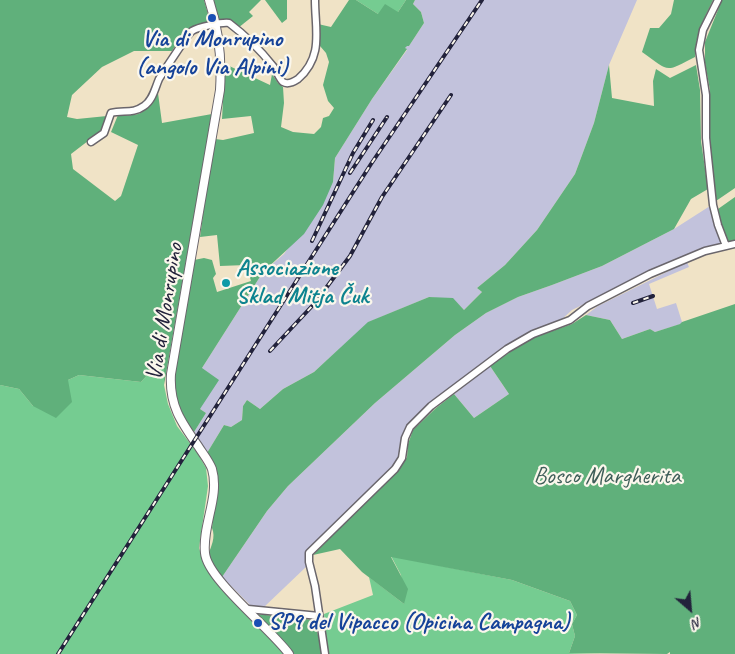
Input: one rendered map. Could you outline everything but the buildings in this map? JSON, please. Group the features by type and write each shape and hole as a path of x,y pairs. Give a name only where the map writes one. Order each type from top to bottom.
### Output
{"main road":[{"name":"Via di Monrupino","path":"209,0 216,24 221,60 220,90 172,366 170,388 173,404 178,415 207,459 212,470 212,491 204,547 205,557 220,581 289,654"}],"street":[{"path":"91,142 104,133 111,113 119,111 134,112 147,104 157,88 160,78 190,33 216,24 229,23 272,65 284,83 296,81 314,57 317,48 315,0"},
{"path":"718,0 703,30 699,50 706,95 706,138 713,204 726,246"},
{"path":"325,654 309,553 394,469 402,458 410,427 431,406 507,348 533,334 570,320 588,306 650,274 705,251 735,244"},
{"path":"248,609 319,616"}],"shaded area":[{"path":"415,0 637,0 609,65 594,123 575,174 537,230 505,265 477,288 482,292 464,310 455,301 429,297 369,322 314,372 283,389 260,409 247,400 243,406 242,420 231,427 224,425 207,453 194,432 206,413 200,409 202,368 263,272 284,254 333,182 335,158 372,99 407,50 405,48 407,45 409,46 424,23 421,12 413,4"},
{"path":"710,206 722,243 672,261 572,310 561,320 533,331 511,343 431,403 409,424 402,437 398,459 391,469 310,547 305,553 306,567 263,608 252,607 222,577 267,511 288,486 375,403 455,335 486,313 518,297 602,266 674,229"},
{"path":"687,262 689,267 649,284 657,309 676,303 681,324 655,332 650,329 622,339 610,320 586,315 598,306"},
{"path":"490,366 509,394 474,418 454,394"}],"green space":[{"path":"0,0 204,0 210,21 187,31 172,51 134,51 102,67 72,95 67,117 77,119 107,116 101,131 71,154 73,169 115,201 121,196 138,145 111,132 118,115 133,115 142,112 150,105 158,93 162,123 212,114 164,385 164,365 150,372 141,382 79,375 68,380 72,402 56,418 33,406 19,389 0,385"},
{"path":"212,0 261,0 249,12 253,16 238,28 228,20 219,20"},
{"path":"265,0 287,0 287,19 282,23"},
{"path":"349,0 356,0 378,14 385,4 398,12 406,0 415,0 413,4 421,12 424,23 409,46 405,48 407,49 372,99 335,158 333,182 323,205 304,234 263,272 202,368 219,380 200,409 206,413 194,432 179,406 173,377 194,260 204,258 212,260 216,274 213,278 217,292 251,281 246,265 220,266 217,235 200,237 215,139 223,140 254,133 251,116 222,119 225,64 270,85 272,74 283,87 284,103 281,127 293,132 314,134 321,127 323,118 329,116 334,108 328,101 323,85 329,62 326,53 320,46 318,24 331,27"},
{"path":"356,0 406,0 398,12 378,14"},
{"path":"674,0 713,0 698,34 695,57 678,66 667,68 642,52 650,28 659,28 671,14"},
{"path":"722,0 735,0 735,188 716,201 709,138 710,90 705,63 705,42"},
{"path":"609,65 612,98 654,106 653,81 656,69 670,78 696,65 700,90 701,141 708,189 691,199 674,229 602,266 518,297 486,313 455,335 375,403 288,486 267,511 222,577 213,566 208,555 213,538 212,528 216,485 207,453 224,425 231,427 242,420 243,406 247,400 260,409 283,389 314,372 368,322 429,297 453,298 464,310 482,292 477,288 505,265 537,230 575,174 594,123"},
{"path":"735,197 735,240 729,242 723,230 718,209"},
{"name":"Bosco Margherita","path":"735,304 735,654 670,654 670,652 667,654 569,653 575,636 572,624 577,615 570,601 512,580 391,557 408,589 404,604 362,572 340,549 313,555 397,471 407,457 408,444 413,430 436,408 454,394 474,418 509,394 490,366 527,340 572,324 586,315 610,320 622,339 650,329 655,332"},
{"path":"164,364 164,385 168,404 177,426 206,468 208,486 199,548 204,563 216,583 285,654 0,654 0,385 19,389 33,406 68,380 79,375 141,382 150,372"},
{"path":"391,556 512,580 570,601 577,615 572,624 575,636 569,653 600,654 328,654 324,614 373,595 369,577 404,604 401,575"},
{"path":"256,614 314,620 323,654 292,654"}],"railway":[{"path":"58,654 371,164 482,0"},
{"path":"270,351 314,304 350,256 382,197 451,95"},
{"path":"350,173 387,117"},
{"path":"312,241 353,153 373,120"},
{"path":"633,303 653,296"}],"place":[{"name":"Via di Monrupino (angolo Via Alpini)","path":"212,18"},
{"name":"Associazione Sklad Mitja Čuk","path":"226,283"},
{"name":"SP9 del Vipacco (Opicina Campagna)","path":"258,623"}]}
